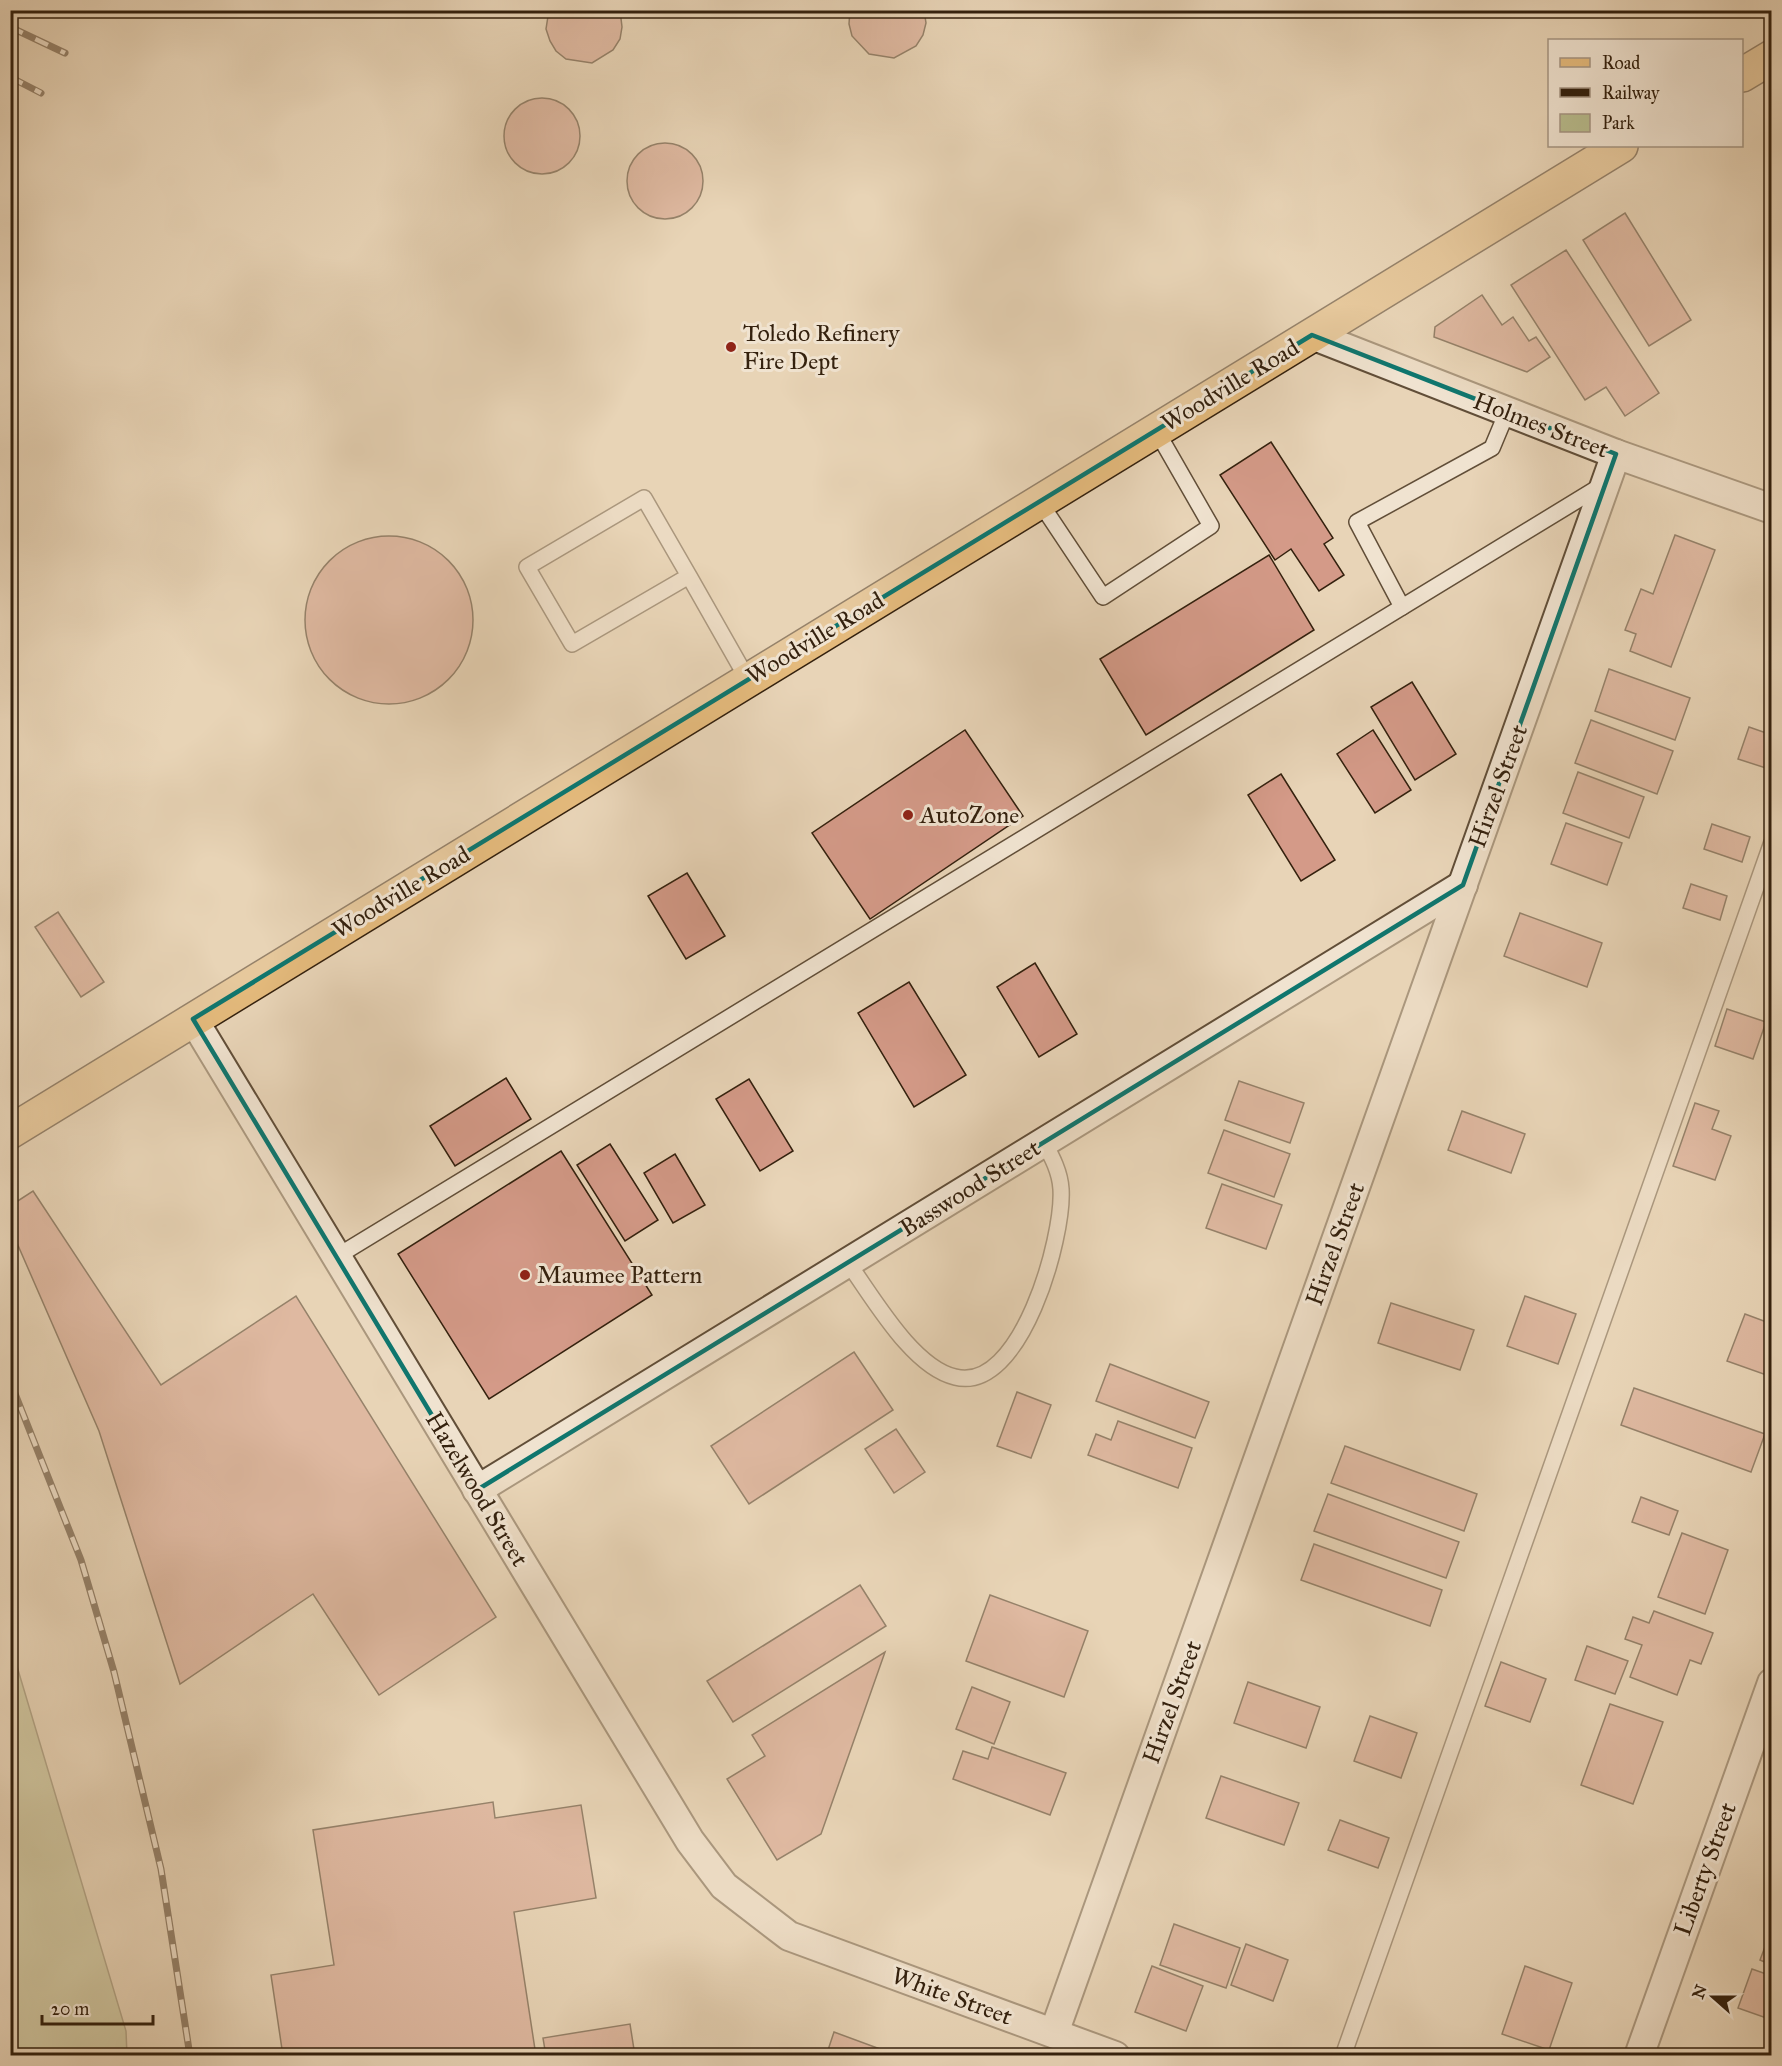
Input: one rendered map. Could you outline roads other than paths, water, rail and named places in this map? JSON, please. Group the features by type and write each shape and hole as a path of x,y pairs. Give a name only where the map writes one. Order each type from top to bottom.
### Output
{"main road":[{"path":"1743,74 1772,57"},
{"name":"Woodville Road","path":"10,1132 1619,147"}],"street":[{"name":"Holmes Street","path":"1312,335 1616,454 1772,509"},
{"name":"Hirzel Street","path":"1064,2043 1463,885 1616,454"},
{"name":"Basswood Street","path":"477,1490 1463,885"},
{"name":"Hazelwood Street","path":"193,1019 690,1841 724,1886 789,1936"},
{"name":"Liberty Street","path":"1639,2055 1772,1683"},
{"name":"White Street","path":"789,1936 1064,2043 1115,2055"}],"lane":[{"path":"1402,607 1357,522 1492,448 1508,412"},
{"path":"1039,501 1103,597 1211,526 1156,430"},
{"path":"336,1257 1606,483"},
{"path":"689,576 572,644 527,567 644,498 689,576 748,680"},
{"path":"1343,2055 1772,842"},
{"path":"848,1263 908,1344 930,1366 956,1378 980,1377 1000,1363 1016,1342 1046,1274 1058,1228 1061,1189 1056,1166 1044,1142"}],"railway":[{"path":"10,27 65,53"},
{"path":"10,77 41,93"},
{"path":"10,1381 81,1560 114,1672 161,1869 190,2056"}],"place":[{"name":"Toledo Refinery Fire Dept","path":"731,347"},
{"name":"AutoZone","path":"908,815"},
{"name":"Maumee Pattern","path":"525,1275"}]}
